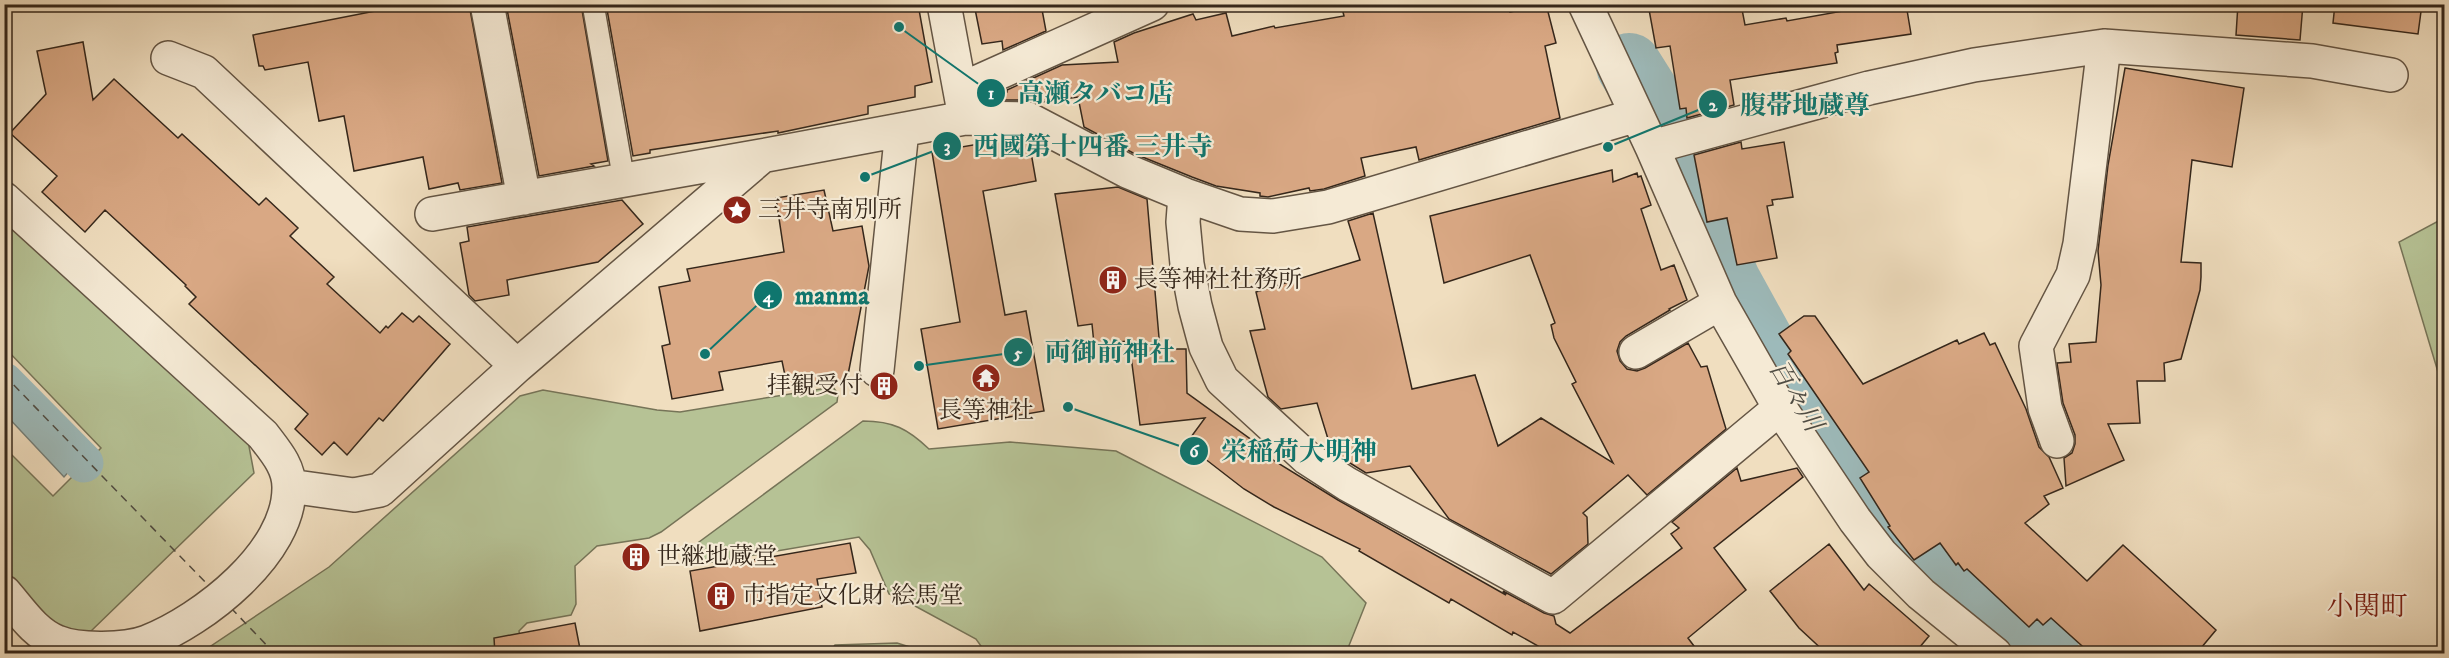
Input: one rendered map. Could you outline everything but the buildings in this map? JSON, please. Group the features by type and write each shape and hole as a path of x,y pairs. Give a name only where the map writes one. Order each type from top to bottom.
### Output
{"street":[{"path":"487,4 524,198"},
{"path":"944,4 962,104"},
{"path":"432,214 902,129 962,104 1152,4"},
{"path":"1585,4 1637,115 1666,143 1720,303 1780,408 1855,520 1881,554 1921,594 1995,654"},
{"path":"1666,143 1869,88 1974,65 2104,46 2312,62 2391,75"},
{"path":"2057,441 2045,408 2036,346 2056,310 2076,265 2104,46"},
{"path":"168,58 204,72 517,366"},
{"path":"962,104 1028,119 1127,171 1185,195 1240,214 1273,216 1317,209 1637,115"},
{"path":"877,370 902,129"},
{"path":"289,486 354,495 380,490 517,366 761,156"},
{"path":"1185,195 1183,222 1187,264 1195,306 1206,347 1222,380 1307,458 1357,489 1554,597 1780,408"},
{"path":"4,199 263,435 285,465 289,486 286,511 269,547 233,588 178,627 145,643 116,647 77,647 57,643 39,633 4,592"},
{"path":"1636,352 1720,303"}],"lane":[{"path":"593,4 624,181"}],"green space":[{"path":"2444,218 2444,392 2399,242"},
{"path":"5,222 248,441 254,473 89,633 49,627 5,575 4,447 53,496 101,448 5,348"},
{"path":"833,387 838,394 837,402 661,532 649,538 597,546 575,566 576,604 571,615 527,623 519,631 523,653 199,654 329,567 520,396 543,390 680,412"},
{"path":"863,421 892,425 907,431 929,449 1010,442 1116,451 1322,557 1366,603 1346,653 986,653 976,639 889,594 870,550 859,537 701,564 694,563 691,552 695,545"},
{"path":"897,643 929,653 829,653 835,645"}],"water":[{"path":"5,363 88,450 64,477 5,414"}],"waterway":[{"name":"百々川","path":"1629,66 1663,120 1687,174 1703,226 1728,282 1771,360 1827,450 1891,540 1912,561 1970,581 2047,654"},
{"path":"4,382 84,463"}],"ferry route":[{"path":"4,375 209,586"},
{"path":"231,608 275,654"}],"place":[{"name":"高瀬タバコ店","path":"899,27"},
{"name":"腹帯地蔵尊","path":"1608,147"},
{"name":"西國第十四番 三井寺","path":"865,177"},
{"name":"三井寺南別所","path":"737,210"},
{"name":"長等神社社務所","path":"1113,280"},
{"name":"manma","path":"705,354"},
{"name":"両御前神社","path":"919,366"},
{"name":"長等神社","path":"986,378"},
{"name":"拝観受付","path":"884,386"},
{"name":"栄稲荷大明神","path":"1068,407"},
{"name":"世継地蔵堂","path":"636,557"},
{"name":"市指定文化財 絵馬堂","path":"721,596"}],"district":[{"name":"小関町","path":"2367,607"}]}
